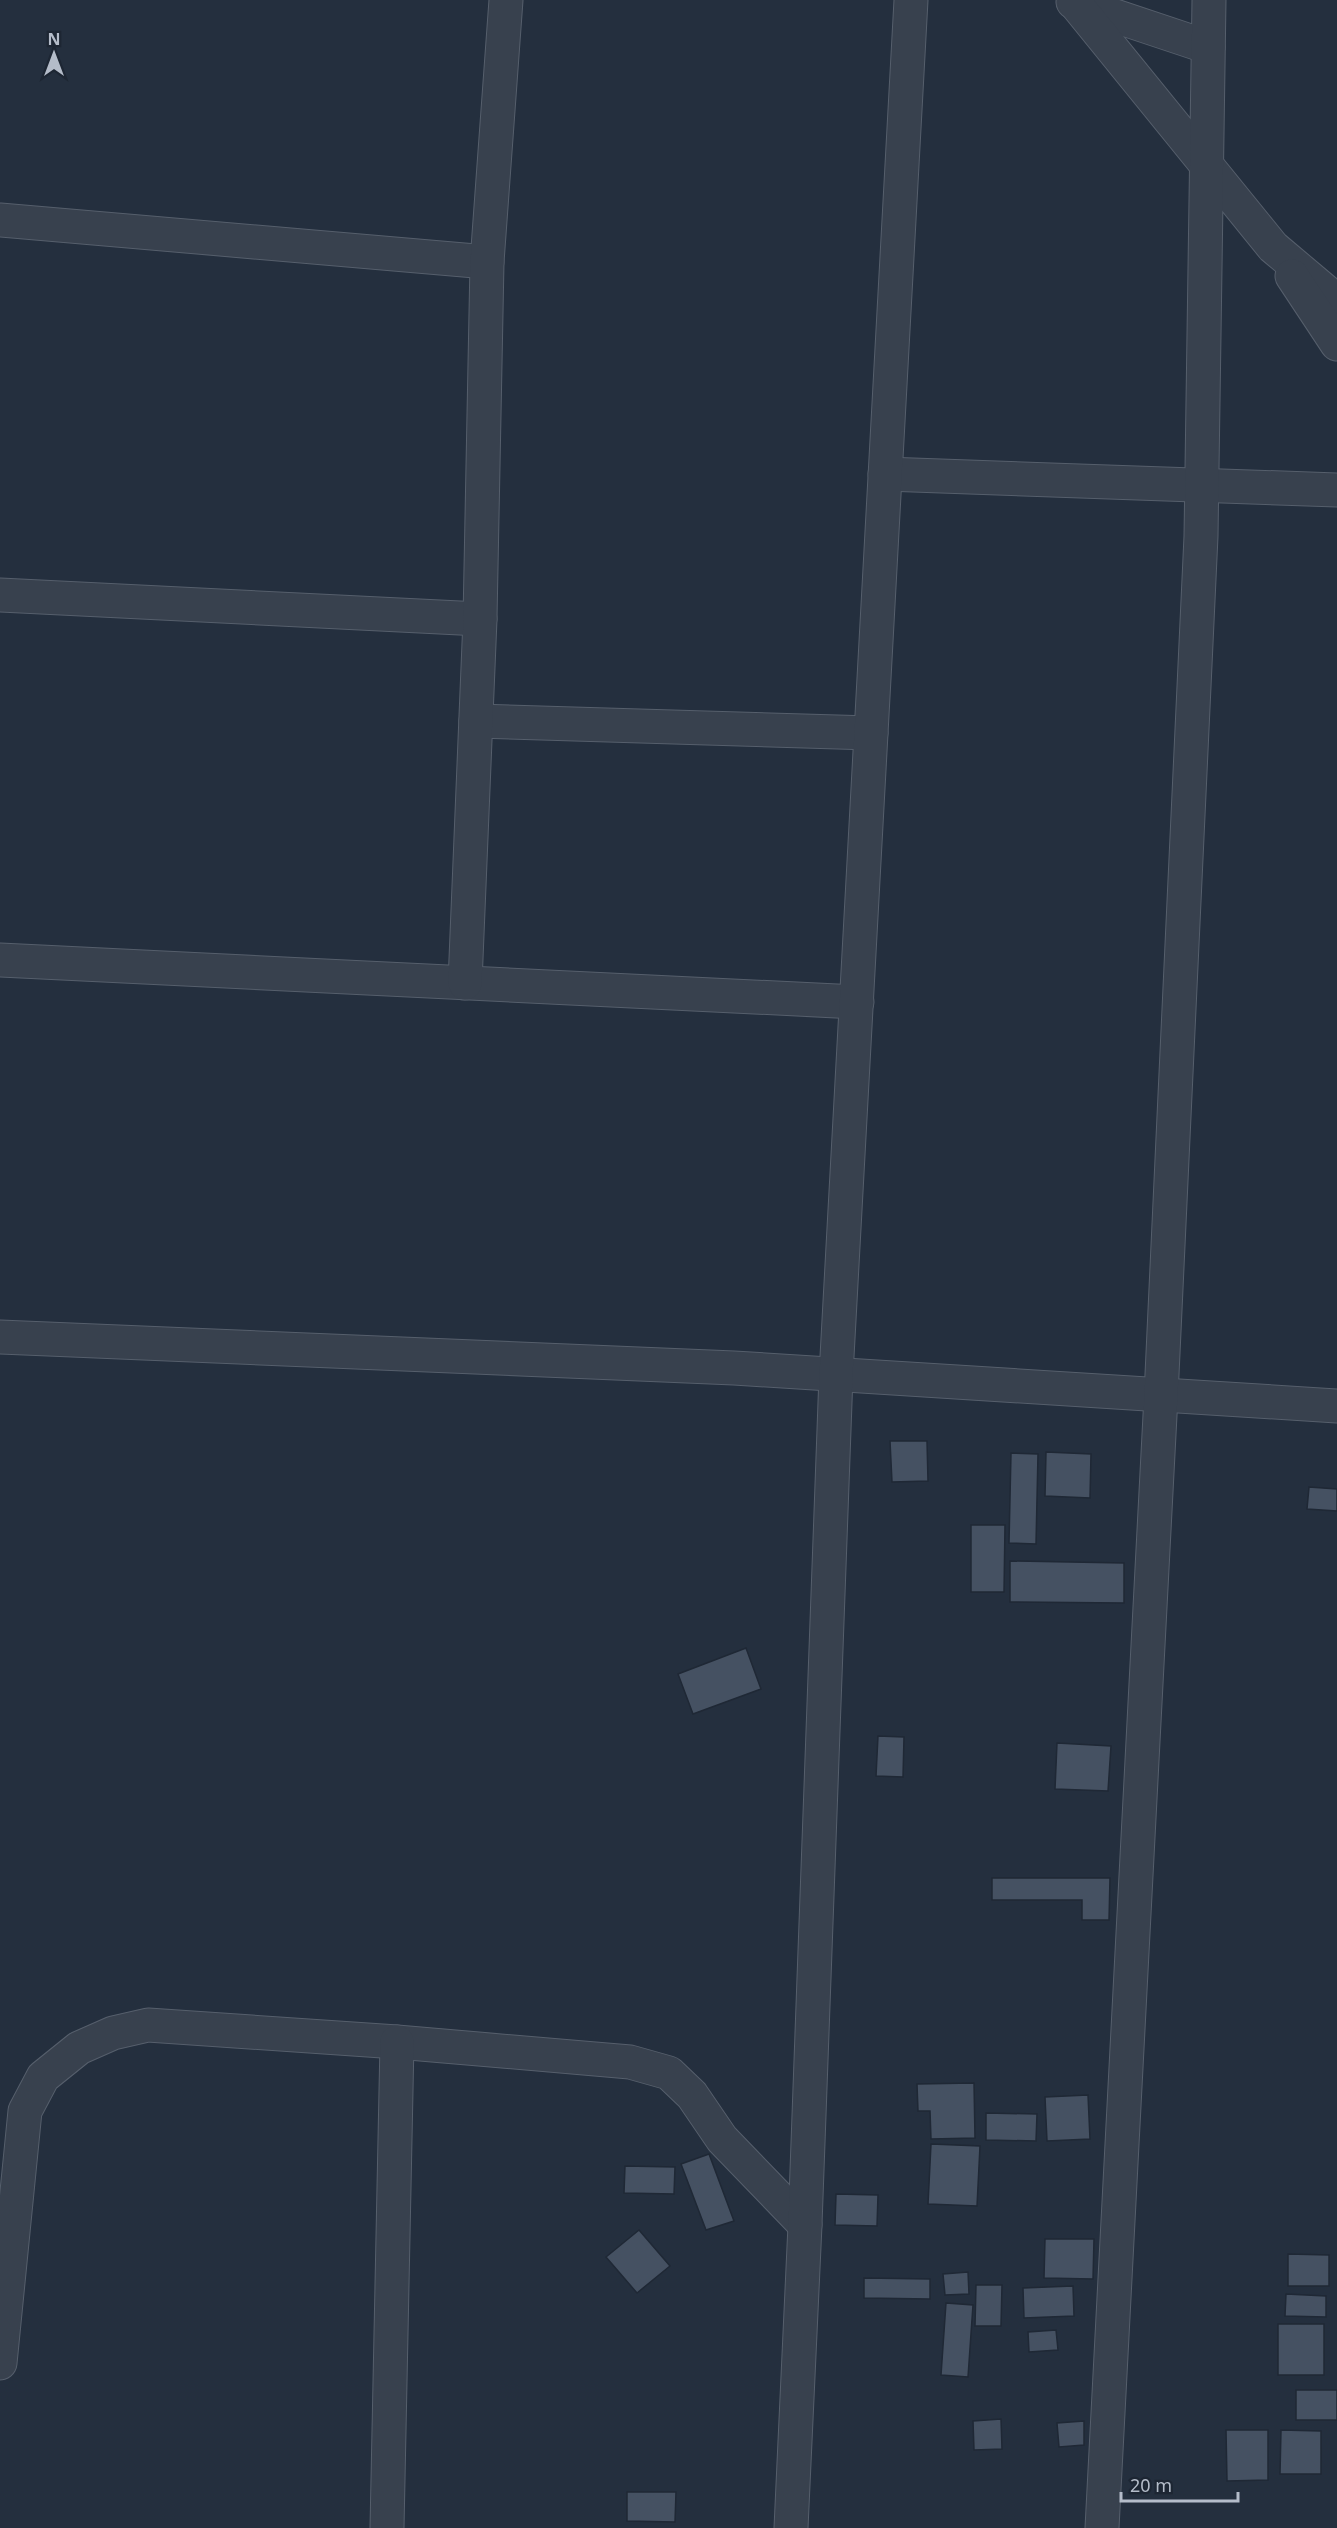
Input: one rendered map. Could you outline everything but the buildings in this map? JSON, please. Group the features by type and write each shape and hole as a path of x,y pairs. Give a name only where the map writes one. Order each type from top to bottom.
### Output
{"street":[{"path":"465,983 480,619 487,262 506,0"},
{"path":"791,2528 805,2225 836,1375 911,0"},
{"path":"1102,2528 1161,1396 1202,484 1209,0"},
{"path":"1071,2 1208,47"},
{"path":"1071,2 1273,247 1337,344"},
{"path":"0,220 487,262"},
{"path":"1273,247 1337,301"},
{"path":"885,474 1337,490"},
{"path":"0,595 480,619"},
{"path":"476,721 871,733"},
{"path":"0,960 857,1002"},
{"path":"0,1337 734,1368 1337,1407"},
{"path":"0,2363 25,2111 43,2077 79,2048 113,2033 148,2025 397,2042 630,2062 669,2073 692,2095 722,2139 805,2225"},
{"path":"387,2528 397,2042"}]}
